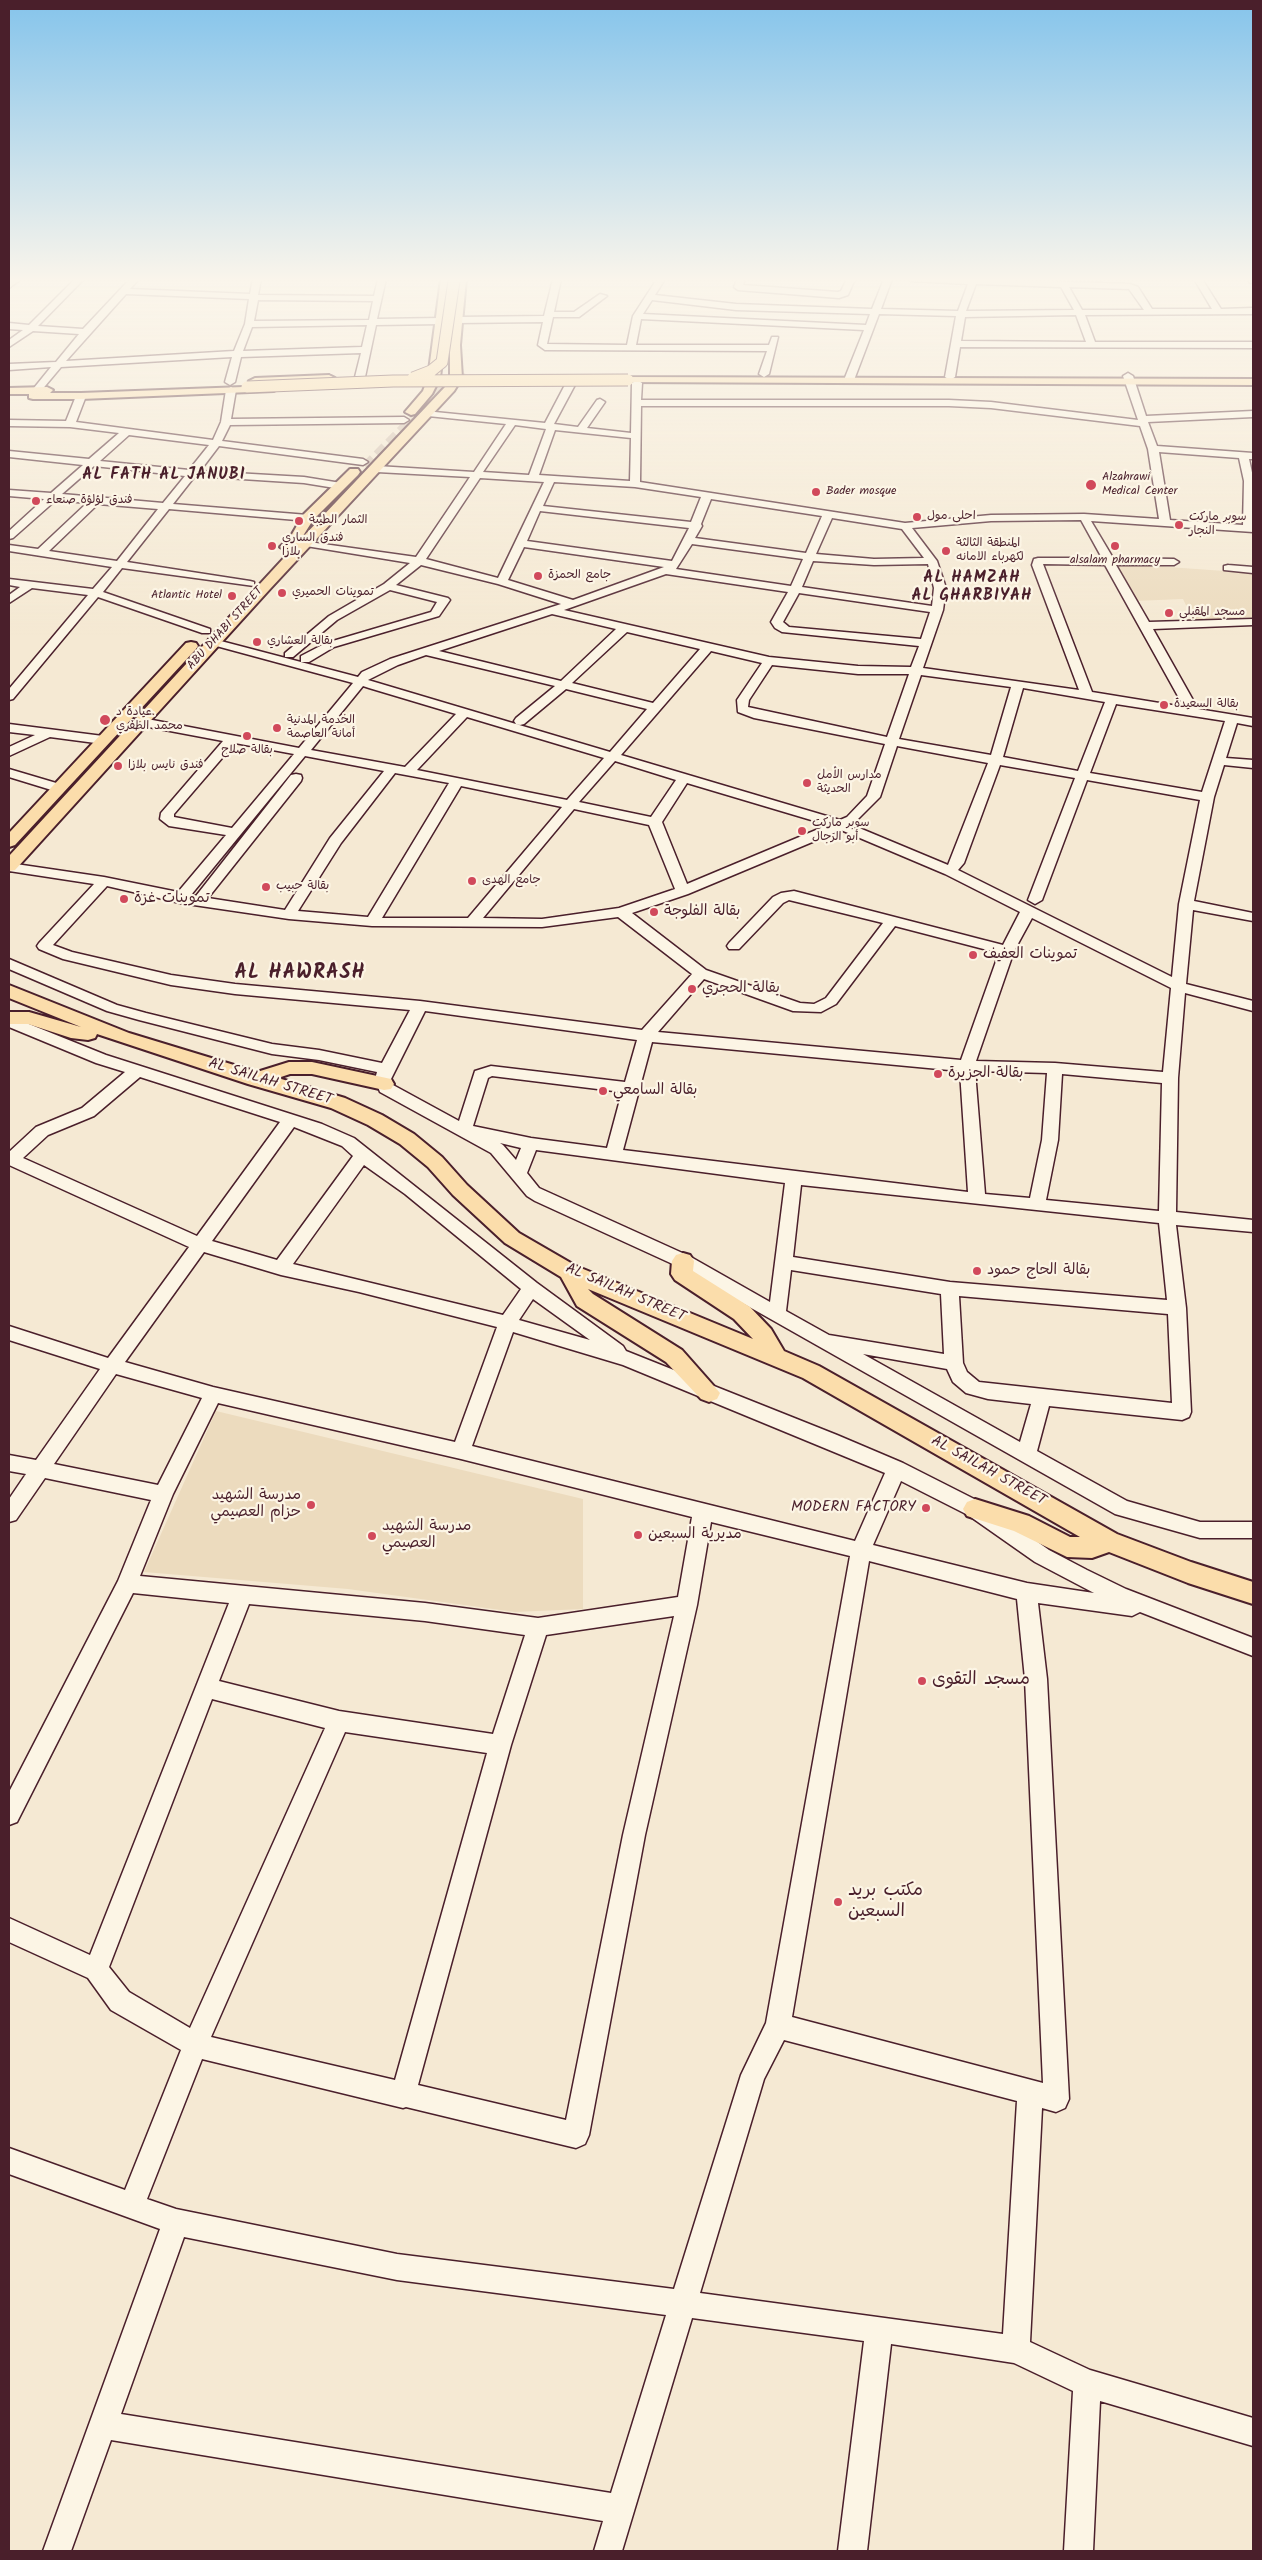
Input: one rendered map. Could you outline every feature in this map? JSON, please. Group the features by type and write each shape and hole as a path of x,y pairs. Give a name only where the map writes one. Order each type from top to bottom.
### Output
{"main road":[{"path":"426,409 427,398"},
{"name":"ABU DHABI STREET","path":"9,866 142,722 213,636 369,466 437,398"},
{"name":"ABU DHABI STREET","path":"9,842 103,740 213,636 250,584 301,540 308,518 340,486 369,466 404,420 426,409"},
{"name":"AL SAILAH STREET","path":"9,991 108,1031 255,1079 338,1103 392,1129 435,1162 460,1190 512,1238 569,1272 775,1356 831,1383 1108,1541 1188,1572 1253,1593"},
{"path":"9,1019 29,1018 83,1034 108,1031"},
{"path":"255,1079 278,1071 306,1068 385,1077"},
{"path":"683,1261 682,1274 742,1313 763,1334 775,1356"},
{"path":"569,1272 578,1291 585,1300 674,1356 709,1393"},
{"path":"975,1510 1020,1523 1067,1546 1080,1549 1092,1548 1108,1541"}],"street":[{"path":"70,424 80,398"},
{"path":"9,696 119,565 190,473 217,442 226,422 229,398"},
{"path":"533,478 550,426 563,398"},
{"path":"635,484 636,398"},
{"path":"1135,398 1152,449 1165,522"},
{"path":"582,430 600,402"},
{"path":"637,403 949,403 991,405 1143,421 1253,414"},
{"path":"426,409 512,422 636,436"},
{"path":"226,422 404,420"},
{"path":"289,655 333,618 388,586 419,561 512,422"},
{"path":"9,433 13,423 70,424 217,442 369,466 635,484 905,526 991,518 1084,517 1251,529 1248,455 1152,449"},
{"path":"9,536 127,431"},
{"path":"9,454 190,473 304,480 340,486"},
{"path":"502,582 550,479"},
{"path":"9,493 308,518"},
{"path":"199,902 310,752 372,677 428,652 573,604 670,568 697,526 708,494"},
{"path":"40,553 96,500"},
{"path":"537,508 697,526"},
{"path":"828,514 796,588 777,622 779,626 786,630 926,643"},
{"path":"1084,517 1192,710"},
{"path":"9,866 104,882 199,902 289,915 372,922 471,924 542,922 621,912 683,891 846,823 873,796 937,610 940,588 932,561 905,526"},
{"path":"301,540 419,561 502,582 573,604"},
{"path":"689,540 810,557 874,562 932,561"},
{"path":"520,543 937,610"},
{"path":"9,548 250,584"},
{"path":"1087,695 1037,565 1038,561 1109,560 1174,562"},
{"path":"1228,568 1253,570"},
{"path":"9,582 96,593 213,636 372,677 465,712 846,823 954,867 1032,905 1180,982 1253,1006"},
{"path":"9,600 29,585"},
{"path":"305,659 330,645 435,614 444,600 388,586"},
{"path":"552,611 769,661 858,670 917,672 1018,684 1192,710 1232,720 1253,722"},
{"path":"1146,626 1253,622"},
{"path":"520,721 565,684 624,628"},
{"path":"213,636 372,677 520,721 684,778 846,823"},
{"path":"471,924 571,804 707,648"},
{"path":"428,652 655,707"},
{"path":"769,661 743,700 742,709 754,714 893,742 1082,774 1207,798"},
{"path":"954,867 996,759 1018,684"},
{"path":"977,1199 967,1066 1007,951 1032,905 1112,699"},
{"path":"408,772 465,712"},
{"path":"950,1289 954,1362 960,1377 973,1388 988,1392 1182,1412 1177,1308 1167,1216 1170,1078 1186,904 1207,798 1232,720"},
{"path":"142,722 310,752 655,822"},
{"path":"9,728 103,740"},
{"path":"9,752 51,732"},
{"path":"232,739 168,813 167,819 174,823 235,833"},
{"path":"180,899 235,833 310,752"},
{"path":"1220,761 1253,764"},
{"path":"289,915 335,841 392,769"},
{"path":"9,773 58,788"},
{"path":"655,822 684,778"},
{"path":"372,922 457,781"},
{"path":"655,822 683,891"},
{"path":"104,882 44,946 68,956 172,980 235,989 420,1006 646,1036 967,1066 1055,1068 1170,1078"},
{"path":"734,946 778,900 794,895 1007,951"},
{"path":"1186,904 1253,917"},
{"path":"621,912 701,973 798,1008 816,1009 831,1001 892,921"},
{"path":"9,964 112,1008 272,1049 329,1057 385,1077"},
{"path":"613,1155 630,1088 646,1036 701,973"},
{"path":"1180,982 1253,996"},
{"path":"420,1006 385,1077 389,1091 464,1130 497,1150 533,1192 683,1261 818,1339 1122,1508 1200,1530 1253,1530"},
{"path":"9,1019 67,1046 290,1122 333,1134 348,1142 531,1288 628,1359"},
{"path":"1037,1204 1050,1140 1055,1068"},
{"path":"137,1071 88,1112 42,1131 10,1158 202,1245 281,1268 358,1285 507,1323 628,1359 830,1440 896,1469 975,1510 1057,1564 1119,1595 1253,1648"},
{"path":"464,1130 482,1075 491,1071 630,1088"},
{"path":"9,1514 112,1366 290,1122"},
{"path":"464,1130 531,1144 794,1178 977,1199 1167,1216 1253,1226"},
{"path":"518,1174 531,1144"},
{"path":"281,1268 362,1155"},
{"path":"777,1315 794,1178"},
{"path":"784,1262 950,1289 1177,1308"},
{"path":"461,1452 507,1323 531,1288"},
{"path":"9,1333 112,1366 213,1394 673,1503 703,1513 1027,1592 1159,1611"},
{"path":"818,1339 954,1362"},
{"path":"9,1814 127,1584 163,1494 213,1394"},
{"path":"1026,1456 1042,1398"},
{"path":"9,1463 163,1494"},
{"path":"608,2551 619,2509 685,2304 753,2075 778,2026 861,1550 896,1469"},
{"path":"9,1930 96,1970 120,2001 194,2046 576,2135 634,1835 688,1605 703,1513"},
{"path":"127,1584 425,1612 538,1627 688,1605"},
{"path":"778,2026 1056,2099 1036,1679 1027,1592"},
{"path":"96,1970 208,1688 242,1595"},
{"path":"403,2096 500,1745 538,1627"},
{"path":"208,1688 339,1721 500,1745"},
{"path":"132,2205 194,2046 339,1721"},
{"path":"1016,2350 1030,2092"},
{"path":"9,2161 176,2222 397,2267 879,2330 1016,2350 1087,2383 1253,2432"},
{"path":"57,2551 176,2222"},
{"path":"852,2551 879,2330"},
{"path":"1078,2551 1087,2383"},
{"path":"104,2425 619,2509"}],"shaded area":[{"path":"1113,565 1253,573 1253,617 1193,620 1183,599 1134,601"},
{"name":"مدرسة الشهيد العصيمي","path":"216,1411 583,1499 583,1609 515,1612 348,1589 144,1572"}],"tunnel":[{"path":"366,467 434,398"}],"place":[{"name":"Alzahrawi Medical Center","path":"1091,485"},
{"name":"Bader mosque","path":"816,492"},
{"name":"فندق لؤلؤة صنعاء","path":"36,501"},
{"name":"احلى مول","path":"917,517"},
{"name":"الثمار الطيبة","path":"299,521"},
{"name":"سوبر ماركت النجار","path":"1179,525"},
{"name":"فندق الساري بلازا","path":"272,546"},
{"name":"alsalam pharmacy","path":"1115,546"},
{"name":"المنطقة الثالثة لكهرباء الامانه","path":"946,551"},
{"name":"جامع الحمزة","path":"538,576"},
{"name":"تموينات الحميري","path":"282,593"},
{"name":"Atlantic Hotel","path":"232,596"},
{"name":"مسجد المقبلي","path":"1169,613"},
{"name":"بقالة العشاري","path":"257,642"},
{"name":"بقالة السعيدة","path":"1164,705"},
{"name":"عيادة د. محمد الظفري","path":"105,720"},
{"name":"الخدمة المدنية أمانة العاصمة","path":"277,728"},
{"name":"بقالة صلاح","path":"247,736"},
{"name":"فندق نايس بلازا","path":"118,766"},
{"name":"مدارس الأمل الحديثة","path":"807,783"},
{"name":"سوبر ماركت أبو الرجال","path":"802,831"},
{"name":"جامع الهدى","path":"472,881"},
{"name":"بقالة حبيب","path":"266,887"},
{"name":"تموينات غزة","path":"124,899"},
{"name":"بقالة الفلوجة","path":"654,912"},
{"name":"تموينات العفيف","path":"973,955"},
{"name":"بقالة الحجري","path":"692,989"},
{"name":"بقالة الجزيرة","path":"938,1074"},
{"name":"بقالة السامعي","path":"603,1091"},
{"name":"بقالة الحاج حمود","path":"977,1271"},
{"name":"مدرسة الشهيد حزام العصيمي","path":"311,1505"},
{"name":"MODERN FACTORY","path":"926,1508"},
{"name":"مديرية السبعين","path":"638,1535"},
{"name":"مدرسة الشهيد العصيمي","path":"372,1536"},
{"name":"مسجد التقوى","path":"922,1681"},
{"name":"مكتب بريد السبعين","path":"838,1902"}],"district":[{"name":"AL FATH AL JANUBI","path":"164,476"},
{"name":"AL HAMZAH AL GHARBIYAH","path":"972,588"},
{"name":"AL HAWRASH","path":"300,975"}]}
